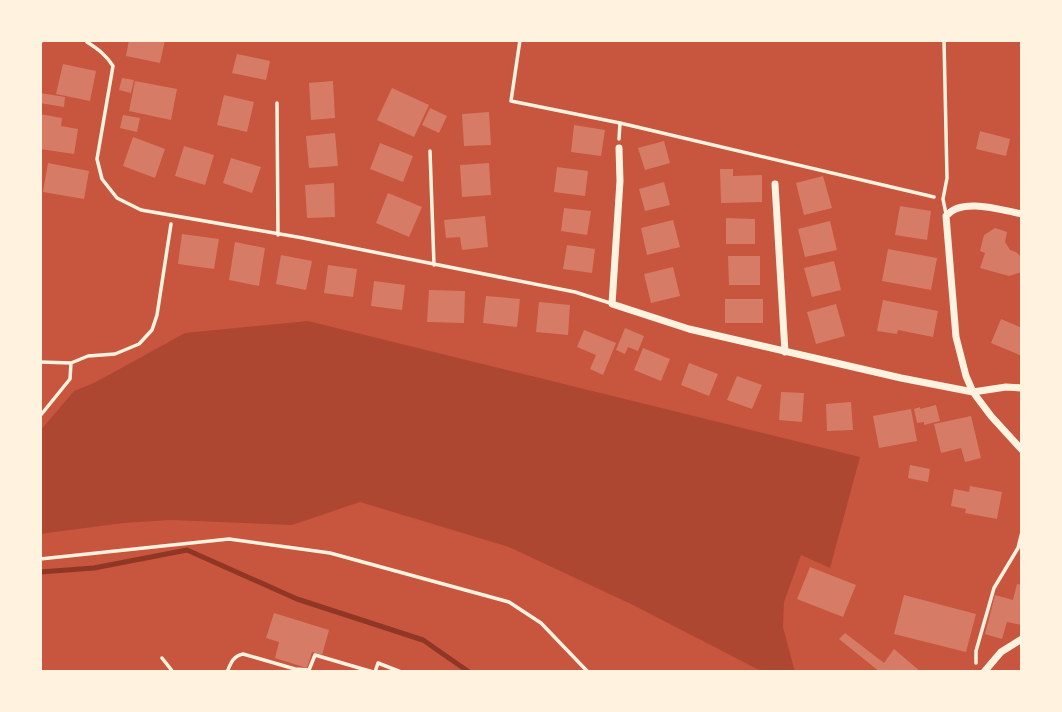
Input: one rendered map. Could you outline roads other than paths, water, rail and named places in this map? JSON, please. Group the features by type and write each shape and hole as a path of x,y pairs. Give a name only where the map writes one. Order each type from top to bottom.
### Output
{"street":[{"path":"620,148 612,304 688,329 901,378 974,392 1006,387 1022,388"},
{"path":"775,184 785,352"},
{"path":"1022,214 964,206 949,211 946,216 957,337 966,376 991,416 1022,450"},
{"path":"984,672 1001,652 1022,639"}],"lane":[{"path":"944,40 947,178 943,199 946,216"},
{"path":"87,42 99,49 113,66 97,159 102,179 117,198 141,210 303,238 575,292 612,304"},
{"path":"277,103 278,234"},
{"path":"430,150 434,265"}],"waterway":[{"path":"40,572 94,568 187,550 297,599 423,640 469,672"}]}
